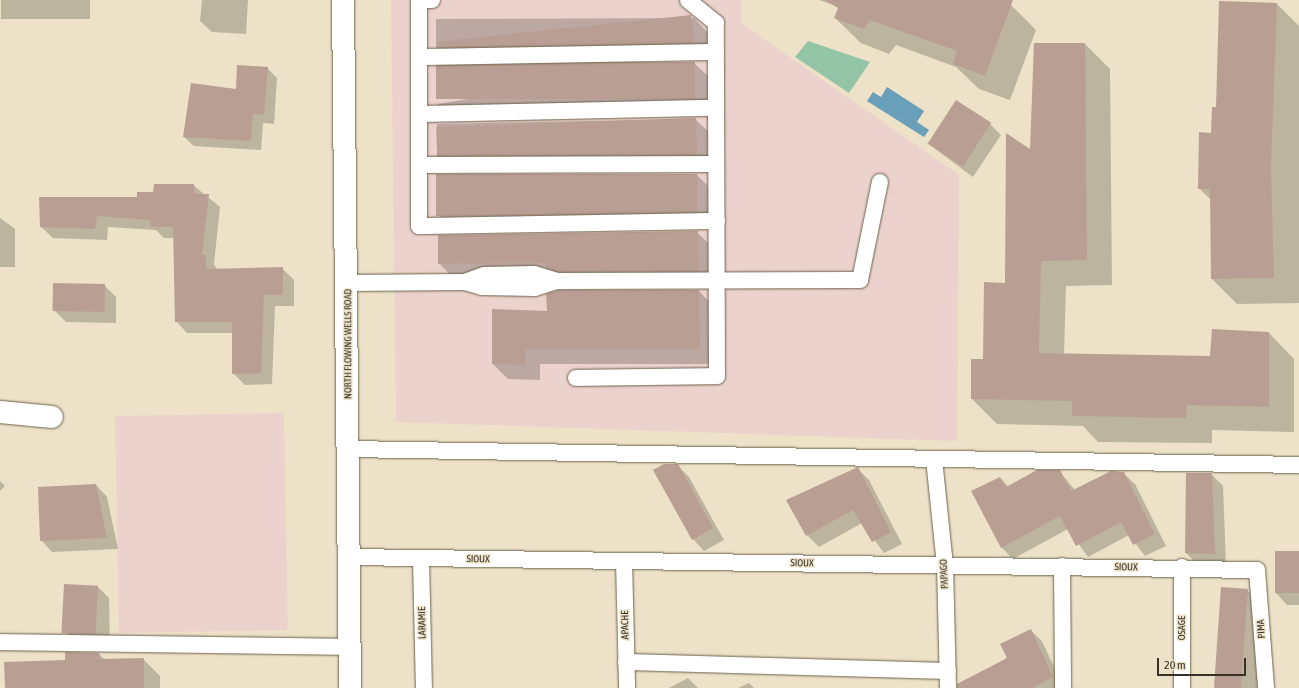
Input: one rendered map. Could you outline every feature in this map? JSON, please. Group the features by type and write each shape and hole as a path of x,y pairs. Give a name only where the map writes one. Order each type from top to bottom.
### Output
{"main road":[{"name":"NORTH FLOWING WELLS ROAD","path":"343,0 348,283 348,557 350,688"},
{"path":"0,412 52,417"}],"lane":[{"path":"432,0 419,0 419,226 717,221"},
{"path":"576,378 717,376 716,23 688,0"},
{"path":"419,57 716,52"},
{"path":"419,114 716,108"},
{"path":"419,165 716,164"},
{"path":"348,283 465,282 484,275 534,274 557,281 860,280 880,182"},
{"path":"348,449 934,459 1201,460 1299,465"},
{"name":"PAPAGO","path":"934,459 945,564 948,688"},
{"name":"SIOUX","path":"348,557 945,564 1257,570"},
{"name":"LARAMIE","path":"421,559 424,688"},
{"name":"APACHE","path":"624,561 627,688"},
{"path":"1062,566 1063,688"},
{"name":"OSAGE","path":"1182,568 1182,688"},
{"name":"PIMA","path":"1257,570 1266,688"},
{"path":"0,642 349,647"},
{"path":"626,662 948,671"}],"shaded area":[{"path":"391,0 741,0 741,23 959,175 957,441 396,422"},
{"path":"284,413 288,630 119,633 115,416"}],"green space":[{"path":"808,41 870,62 849,93 795,57"}],"water":[{"path":"887,87 924,111 917,122 929,130 924,137 867,101 873,92 881,97"}],"building":[{"path":"825,0 1013,0 985,76 953,64 957,51 870,20 864,29 834,18 838,8"},
{"path":"1219,1 1277,3 1271,167 1274,278 1211,279 1210,189 1198,189 1199,132 1211,133 1212,107 1216,107"},
{"path":"691,15 694,43 439,70 436,42"},
{"path":"1034,43 1085,43 1087,260 1041,261 1039,353 1210,356 1212,329 1269,332 1269,407 1187,405 1186,418 1072,416 1072,401 971,399 971,359 983,359 984,282 1005,283 1006,133 1030,149"},
{"path":"436,62 695,62 695,99 436,99"},
{"path":"237,65 268,67 264,115 253,114 251,141 183,137 191,83 236,89"},
{"path":"956,100 991,123 963,166 928,144"},
{"path":"696,118 697,155 437,164 436,127"},
{"path":"436,174 697,174 697,216 436,216"},
{"path":"154,184 194,184 195,194 209,194 202,255 206,255 206,269 283,267 283,295 264,295 261,373 232,374 232,322 175,322 173,227 151,227 150,220 97,216 95,229 40,227 39,197 137,197 137,192 153,192"},
{"path":"698,231 699,271 558,272 546,268 546,263 438,264 438,235"},
{"path":"53,283 105,284 105,312 53,311"},
{"path":"558,290 699,290 700,349 525,349 525,365 492,364 492,309 547,311 546,294"},
{"path":"664,464 678,464 713,528 692,540 653,470"},
{"path":"858,467 891,532 872,542 853,510 806,536 786,500"},
{"path":"1037,470 1060,470 1071,491 1111,471 1124,472 1155,534 1133,545 1121,522 1076,546 1060,516 1001,548 971,491 1000,477 1006,487"},
{"path":"1186,473 1212,473 1215,554 1185,553"},
{"path":"96,484 107,538 40,541 38,487"},
{"path":"1275,551 1299,551 1299,593 1275,593"},
{"path":"64,584 98,586 95,635 61,633"},
{"path":"1221,587 1248,589 1241,688 1214,688"},
{"path":"1031,629 1053,677 1033,688 957,688 957,684 1007,658 1000,644"},
{"path":"65,652 99,653 99,659 144,658 144,688 5,688 4,662 65,660"}]}
